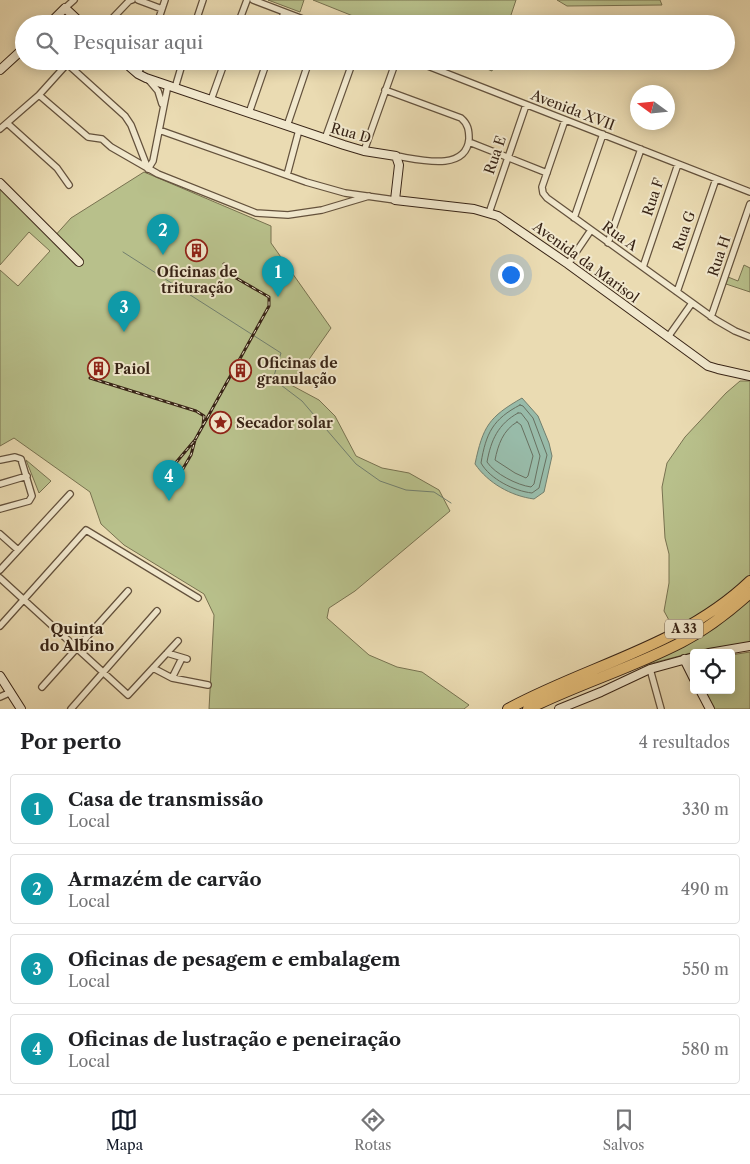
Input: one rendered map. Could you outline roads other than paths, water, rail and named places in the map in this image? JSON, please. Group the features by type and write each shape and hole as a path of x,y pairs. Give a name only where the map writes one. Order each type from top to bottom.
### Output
{"highway":[{"name":"A 33","path":"508,709 691,626 727,602 750,581"},
{"name":"A 33","path":"528,709 684,641 721,617 750,593"}],"street":[{"path":"58,15 74,0"},
{"path":"116,15 132,0"},
{"path":"138,0 162,9"},
{"path":"160,15 165,0"},
{"path":"198,15 203,0"},
{"path":"241,15 247,0"},
{"path":"253,0 292,15"},
{"path":"65,8 72,15"},
{"path":"0,70 15,56"},
{"path":"0,129 39,94 59,70"},
{"path":"73,70 125,116 148,169"},
{"name":"Rua D","path":"134,70 146,78 364,151 447,162 465,151 468,142"},
{"path":"138,74 140,70"},
{"path":"148,169 154,161 163,109 179,70"},
{"path":"211,100 222,70"},
{"path":"249,113 264,70"},
{"path":"287,126 306,70"},
{"path":"325,139 350,70"},
{"path":"364,151 393,70"},
{"name":"Avenida XVII","path":"438,70 750,192"},
{"path":"146,78 158,91 163,109"},
{"path":"385,90 461,118 466,122 469,130 468,142 547,173"},
{"path":"39,94 88,137 102,139 111,147 148,169 256,213 288,215 322,210 369,196"},
{"name":"Rua E","path":"489,213 526,105"},
{"name":"Rua A","path":"565,120 542,187 543,193 547,198 711,317 735,331 750,337"},
{"path":"7,123 57,168 69,185"},
{"path":"159,130 287,175 345,193 395,200 399,165 396,156"},
{"path":"287,175 299,130"},
{"path":"574,218 603,134"},
{"path":"608,243 641,149"},
{"name":"Rua F","path":"643,267 678,164"},
{"name":"Rua G","path":"677,292 716,179"},
{"path":"0,183 79,262"},
{"name":"Avenida da Marisol","path":"395,200 474,209 498,216 512,224 708,366 718,370 750,376"},
{"name":"Rua H","path":"711,317 750,204"},
{"path":"568,264 591,230"},
{"path":"668,337 692,303"},
{"path":"0,460 21,458 32,495 31,500 0,508"},
{"path":"0,484 27,476"},
{"path":"0,570 70,494"},
{"path":"0,626 86,530 198,598"},
{"path":"0,535 18,550"},
{"path":"0,578 128,694 178,641"},
{"path":"42,687 128,591"},
{"path":"71,709 156,611"},
{"path":"732,649 750,646"},
{"path":"167,653 184,659 172,678"},
{"path":"560,709 650,669 690,658"},
{"path":"684,660 690,671"},
{"path":"153,668 172,678 208,685"},
{"path":"650,669 661,709"},
{"path":"0,676 21,709"},
{"path":"0,697 11,692"},
{"path":"702,694 710,709"}],"water":[{"path":"522,398 538,416 552,456 544,492 534,499 517,495 501,488 486,477 475,464 481,440 489,424 502,411"}],"waterway":[{"path":"123,252 281,353 273,379 302,401 356,464 380,481 406,490 434,492 451,503"}],"railway":[{"path":"161,469 173,466 195,440 269,306 269,297 236,278 224,264"},
{"path":"90,378 196,411 204,416 203,425"},
{"path":"174,484 191,455 195,440"}],"place":[{"name":"Oficinas de trituração","path":"197,250"},
{"name":"Armazém de carvão","path":"163,255"},
{"name":"Casa de transmissão","path":"278,297"},
{"name":"Oficinas de pesagem e embalagem","path":"124,332"},
{"name":"Paiol","path":"98,369"},
{"name":"Oficinas de granulação","path":"241,371"},
{"name":"Secador solar","path":"220,423"},
{"name":"Oficinas de lustração e peneiração","path":"169,501"}],"district":[{"name":"Quinta do Albino","path":"77,638"}]}
